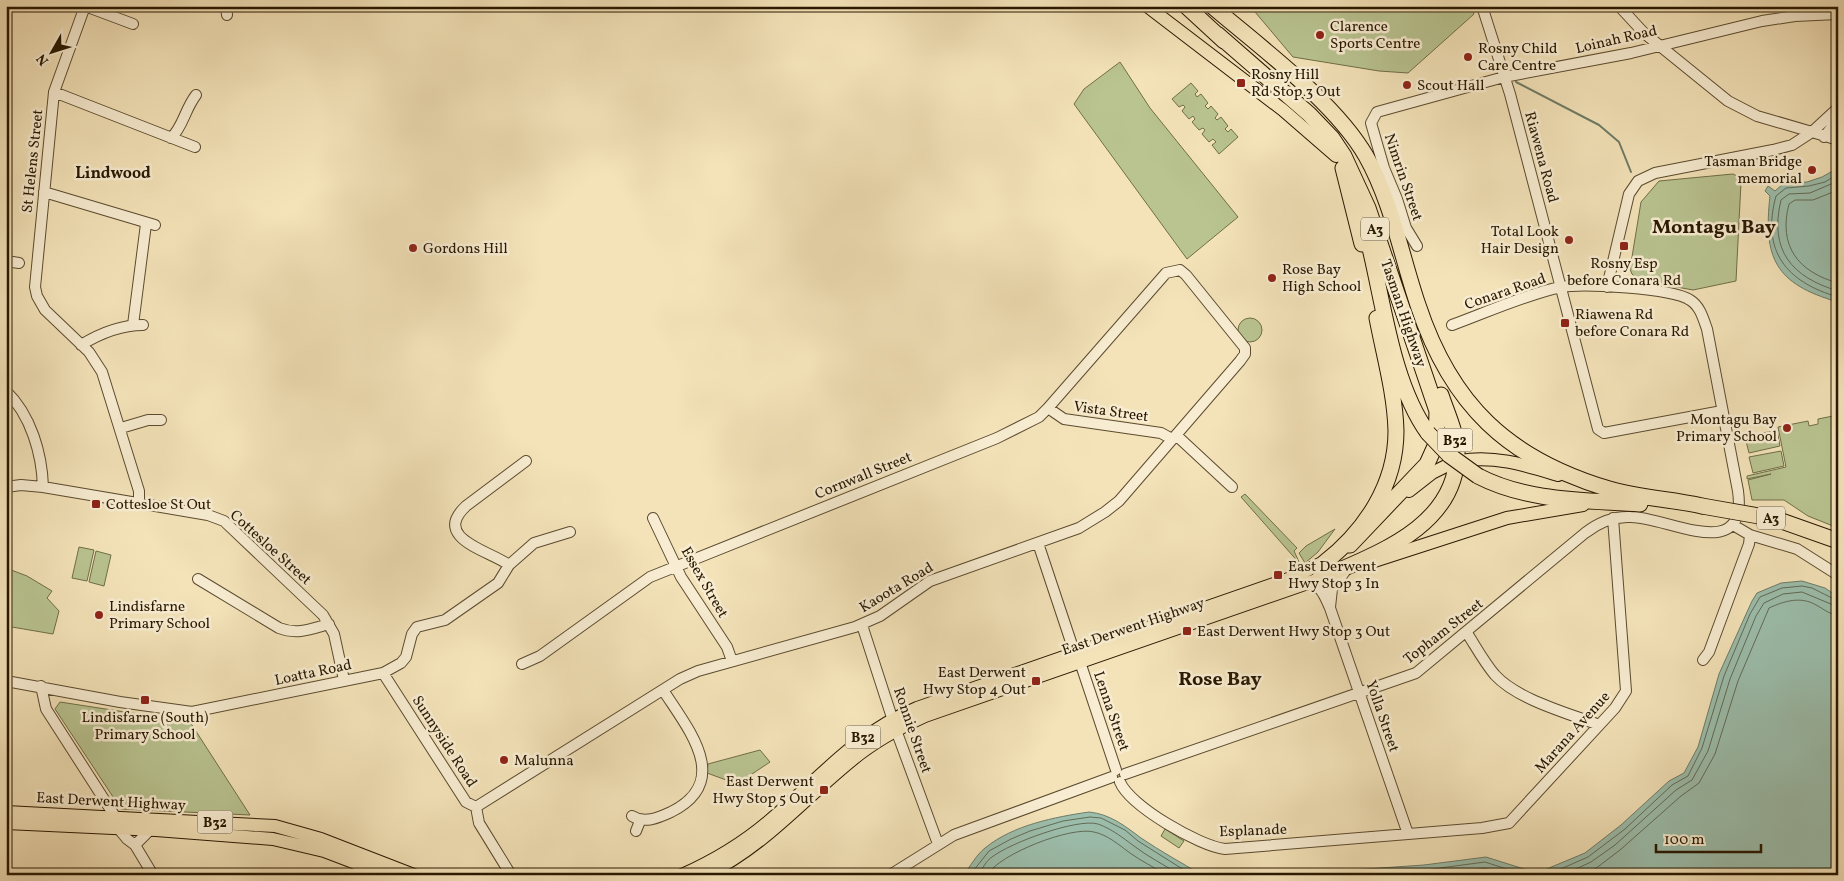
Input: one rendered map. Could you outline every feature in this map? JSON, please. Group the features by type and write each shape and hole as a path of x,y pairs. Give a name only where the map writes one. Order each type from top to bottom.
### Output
{"highway":[{"name":"Tasman Highway","path":"1186,6 1314,119 1339,147 1354,173 1437,411 1436,444 1422,470 1350,545"},
{"name":"Tasman Highway","path":"1212,6 1320,100 1348,131 1374,172 1432,345 1451,381 1466,400 1492,428 1527,454 1612,496"},
{"name":"Tasman Highway","path":"1217,34 1315,130 1340,162 1359,203 1402,379 1415,413 1428,433 1449,456 1478,476 1505,488 1535,496 1612,496 1702,506 1776,519 1838,541"},
{"path":"1324,563 1355,534 1380,497 1390,472 1396,431 1393,402 1359,228 1340,162"},
{"name":"Tasman Highway","path":"1399,243 1404,248 1432,330 1447,359 1465,387 1486,412 1523,444 1550,460 1598,479 1702,506"},
{"name":"B32","path":"1318,579 1389,545 1421,526 1443,504 1454,480 1456,441 1417,326 1398,252 1399,243"}],"main road":[{"path":"1147,6 1301,124 1340,162"},
{"name":"East Derwent Highway","path":"1078,658 1290,578 1324,563 1378,523 1425,478 1456,462 1481,458 1505,460 1612,496"},
{"name":"East Derwent Highway","path":"706,875 763,839 851,760 894,724 917,708 1078,658 1507,518 1612,496"},
{"name":"East Derwent Highway","path":"682,875 720,857 754,834 832,762 869,733 894,724"},
{"name":"East Derwent Highway","path":"6,812 117,823 237,829 324,851 387,875"},
{"name":"East Derwent Highway","path":"6,823 117,823 150,830 237,829 275,826 315,837 414,875"},
{"path":"273,839 275,826"}],"street":[{"path":"85,6 133,24"},
{"name":"St Helens Street","path":"85,6 54,92 36,270 37,296 45,310 81,345 102,372 121,428 139,491 139,502"},
{"name":"Riawena Road","path":"1482,6 1504,77 1596,423 1600,432 1604,433 1722,411"},
{"path":"1619,6 1659,45 1738,107 1758,116 1838,140"},
{"name":"Loinah Road","path":"1374,114 1504,77 1632,52 1780,17 1838,14"},
{"path":"54,92 195,147"},
{"path":"171,138 177,133 187,106 196,95"},
{"path":"1608,287 1629,194 1638,181 1664,170 1785,147 1796,143 1812,132 1838,108"},
{"name":"Nimrin Street","path":"1374,114 1371,123 1384,168 1397,199 1406,228 1417,246"},
{"path":"1824,137 1838,119"},
{"path":"44,192 151,225 138,325 94,337 81,345"},
{"path":"6,261 19,263"},
{"name":"Cornwall Street","path":"522,664 540,656 643,582 676,566 1014,431 1039,417 1158,280 1166,273 1180,270"},
{"name":"Kaoota Road","path":"476,807 663,690 698,671 862,624 880,616 930,581 1079,528 1106,512 1119,501 1246,352 1244,346 1218,313 1190,279 1180,270"},
{"name":"Conara Road","path":"1452,325 1560,288 1608,287 1675,294 1694,303 1703,316 1706,329 1739,499 1739,512 1734,525"},
{"path":"6,392 18,404 28,421 42,472 43,487"},
{"name":"Vista Street","path":"1048,408 1064,419 1161,433 1174,437"},
{"path":"121,428 148,420 161,420"},
{"path":"1174,437 1232,487"},
{"path":"510,566 500,558 464,542 456,528 456,520 459,513 466,506 526,461"},
{"name":"Cottesloe Street","path":"6,487 21,485 43,487 139,502 208,515 224,521 322,615 329,624 334,634 344,680"},
{"name":"Topham Street","path":"1118,776 1422,670 1598,523 1613,518 1638,517 1668,525 1710,532 1722,531 1734,525"},
{"name":"Essex Street","path":"653,518 688,589 727,648 732,661"},
{"name":"Marana Avenue","path":"1408,834 1496,827 1509,823 1620,702 1627,685 1613,518"},
{"path":"1734,525 1750,535 1798,550 1838,575"},
{"name":"Loatta Road","path":"6,681 192,712 383,673 401,663 406,656 412,634 417,627 445,620 498,583 510,566 534,543 570,532"},
{"path":"1703,660 1709,652 1750,535"},
{"name":"Lenna Street","path":"1038,543 1118,776"},
{"path":"1330,608 1332,590 1346,570"},
{"path":"198,579 276,627 288,632 298,633 329,624"},
{"name":"Yolla Street","path":"1302,584 1318,586 1330,608 1408,834"},
{"name":"Ronnie Street","path":"862,624 894,724 938,844"},
{"path":"1468,633 1491,669 1506,684 1529,698 1599,725"},
{"name":"Sunnyside Road","path":"383,673 466,802 476,807 479,823 511,875"},
{"path":"41,686 46,709 117,823 135,845 153,875"},
{"path":"636,823 664,815 685,804 698,789 702,775 703,760 698,745 663,690"},
{"path":"890,875 938,844 999,817 1118,776"},
{"name":"Esplanade","path":"1118,776 1130,798 1151,814 1217,848 1249,848 1408,834"},
{"path":"135,845 150,830"},
{"path":"6,870 8,875"}],"green space":[{"path":"1250,6 1471,6 1474,14 1408,73 1379,71 1293,57"},
{"path":"1120,62 1150,108 1238,217 1187,259 1074,104 1084,89"},
{"path":"1191,83 1198,91 1195,94 1197,97 1201,94 1208,103 1205,106 1208,109 1211,106 1218,114 1215,118 1217,120 1221,117 1228,126 1225,129 1228,132 1231,129 1238,137 1219,154 1212,145 1216,142 1213,139 1209,142 1202,134 1205,130 1203,128 1199,130 1192,122 1195,119 1193,116 1189,119 1182,111 1185,107 1183,105 1179,107 1172,99"},
{"path":"1733,174 1741,178 1736,281 1693,290 1639,280 1632,274 1630,269 1641,202 1659,181"},
{"path":"1250,318 1258,322 1262,330 1258,338 1250,342 1242,338 1238,330 1242,322"},
{"path":"1838,415 1838,528 1808,516 1784,500 1752,500 1748,480 1771,474 1747,479 1747,476 1786,467 1778,427 1808,421 1809,426 1818,424 1818,419"},
{"path":"1777,430 1780,446 1749,453 1745,437"},
{"path":"1781,451 1784,466 1753,473 1749,457"},
{"path":"1245,494 1297,548 1294,551 1300,564 1241,497"},
{"path":"1335,529 1318,552 1305,563 1299,553 1306,546"},
{"path":"79,547 94,550 87,581 72,578"},
{"path":"96,551 111,555 104,586 89,582"},
{"path":"6,568 27,576 52,591 47,598 59,611 53,634 6,626"},
{"path":"60,702 190,722 250,815 121,809 55,709"},
{"path":"760,750 770,762 737,784 707,773 708,764"},
{"path":"1165,829 1184,841 1179,848 1161,836"}],"water":[{"path":"1838,168 1838,302 1800,287 1787,277 1778,266 1772,252 1769,236 1770,196 1765,191 1768,186 1775,191 1783,184 1807,182 1822,177"},
{"path":"1802,581 1825,588 1838,597 1838,875 1315,875 1486,857 1537,873 1585,853 1621,825 1669,781 1684,773 1698,747 1719,674 1757,593 1781,583"},
{"path":"1089,812 1104,815 1117,821 1156,848 1202,875 963,875 982,851 1008,833 1062,816"}],"waterway":[{"path":"1516,82 1599,125 1619,142 1631,172"}],"place":[{"name":"Clarence Sports Centre","path":"1320,35"},
{"name":"Rosny Child Care Centre","path":"1468,57"},
{"name":"Rosny Hill Rd Stop 3 Out","path":"1241,83"},
{"name":"Scout Hall","path":"1407,85"},
{"name":"Tasman Bridge memorial","path":"1812,170"},
{"name":"Total Look Hair Design","path":"1569,240"},
{"name":"Rosny Esp before Conara Rd","path":"1624,246"},
{"name":"Gordons Hill","path":"413,248"},
{"name":"Rose Bay High School","path":"1272,278"},
{"name":"Riawena Rd before Conara Rd","path":"1565,323"},
{"name":"Montagu Bay Primary School","path":"1787,428"},
{"name":"Cottesloe St Out","path":"96,504"},
{"name":"East Derwent Hwy Stop 3 In","path":"1278,575"},
{"name":"Lindisfarne Primary School","path":"99,615"},
{"name":"East Derwent Hwy Stop 3 Out","path":"1187,631"},
{"name":"East Derwent Hwy Stop 4 Out","path":"1036,681"},
{"name":"Lindisfarne (South) Primary School","path":"145,700"},
{"name":"Malunna","path":"504,760"},
{"name":"East Derwent Hwy Stop 5 Out","path":"824,790"}],"district":[{"name":"Lindwood","path":"113,172"},
{"name":"Montagu Bay","path":"1714,226"},
{"name":"Rose Bay","path":"1220,678"}]}
